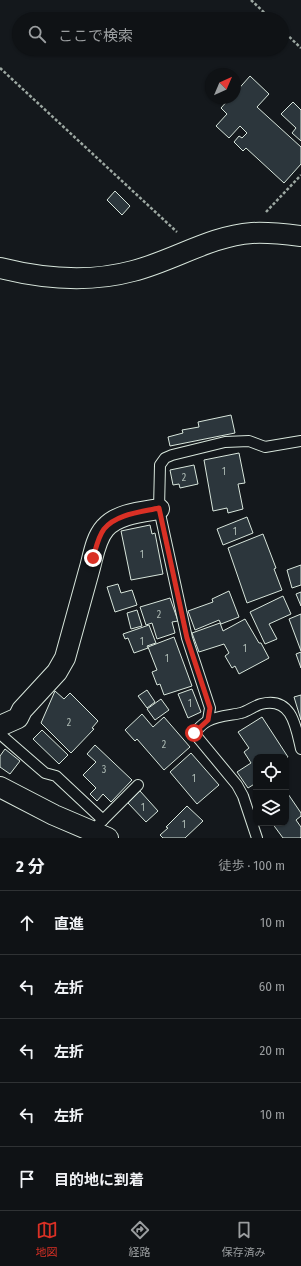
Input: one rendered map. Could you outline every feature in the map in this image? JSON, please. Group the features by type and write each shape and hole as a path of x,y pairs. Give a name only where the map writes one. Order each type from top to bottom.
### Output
{"street":[{"path":"0,268 47,278 74,279 104,277 133,271 226,238 251,233 274,233 301,236"},
{"path":"0,726 18,718 22,710 57,672 65,658 99,538 105,528 116,520 130,514 159,508"},
{"path":"0,787 54,815 102,830"}],"lane":[{"path":"208,720 210,708 187,638 159,508 160,465 165,458 225,442 249,441 265,447 301,440"},
{"path":"257,838 243,796 237,785 194,733 208,720 243,712 260,704 272,702 281,704 292,717 301,750"},
{"path":"0,734 38,767 45,772 56,776 102,830 138,785"}],"path":[{"path":"251,0 264,12"},
{"path":"289,37 301,48"},
{"path":"0,68 195,248"},
{"path":"251,233 258,220 301,176"}],"building":[{"path":"250,76 269,94 257,107 301,147 301,164 284,183 246,148 243,151 234,142 239,136 242,138 247,133 240,126 229,138 216,126 227,114 221,108 225,104 241,104 241,86"},
{"path":"293,102 301,110 301,141 292,133 296,128 281,114"},
{"path":"115,191 130,206 122,215 107,200"},
{"path":"231,415 235,433 170,446 168,437 183,433 182,430 199,427 198,422"},
{"path":"239,453 245,483 238,484 243,509 228,513 227,508 213,511 204,460"},
{"path":"194,465 198,484 180,488 179,484 173,485 170,470"},
{"path":"247,517 253,533 223,545 217,529"},
{"path":"150,525 152,534 155,533 163,574 131,580 121,531"},
{"path":"263,534 276,568 274,569 282,590 247,603 228,548"},
{"path":"301,565 301,585 292,588 287,570"},
{"path":"118,584 121,593 132,590 137,605 115,612 107,587"},
{"path":"229,591 239,617 221,624 219,620 195,630 188,611 213,602 212,599"},
{"path":"301,592 301,606 296,594"},
{"path":"283,596 291,614 269,624 277,639 265,644 250,612"},
{"path":"170,598 178,621 172,622 175,633 157,639 152,623 146,625 140,607"},
{"path":"137,610 142,626 131,629 127,613"},
{"path":"301,614 301,651 289,619"},
{"path":"245,619 269,658 239,674 235,666 232,668 225,656 229,653 224,644 199,652 192,633 220,623 223,631"},
{"path":"149,625 156,643 147,646 148,648 134,653 128,638 125,639 123,634"},
{"path":"174,637 192,686 164,695 160,684 157,685 152,672 157,670 148,647"},
{"path":"301,652 301,668 296,654"},
{"path":"192,689 201,712 188,718 178,694"},
{"path":"147,690 155,702 147,708 138,696"},
{"path":"55,691 64,699 70,693 98,721 92,728 94,729 71,753 41,723"},
{"path":"301,695 301,720 294,697"},
{"path":"161,699 169,710 155,720 147,709"},
{"path":"142,714 153,727 164,717 190,747 164,770 137,739 135,741 125,730"},
{"path":"262,717 286,754 253,754 253,785 248,788 237,772 251,763 244,752 249,748 238,732"},
{"path":"42,730 68,755 59,764 33,739"},
{"path":"95,745 132,780 111,802 103,794 97,801 90,794 96,788 83,775 96,762 87,754"},
{"path":"5,749 20,761 10,774 0,767 0,756"},
{"path":"191,753 219,785 197,804 170,772"},
{"path":"140,791 158,811 146,822 128,803"},
{"path":"289,795 301,813 301,816 296,820 301,827 301,837 283,838 274,826 289,826"},
{"path":"187,806 203,821 185,838 163,838 160,835 168,828 166,827"}],"route":[{"path":"93,558 99,538 105,528 116,520 130,514 159,508 187,638 210,708 208,720 194,733"}]}
